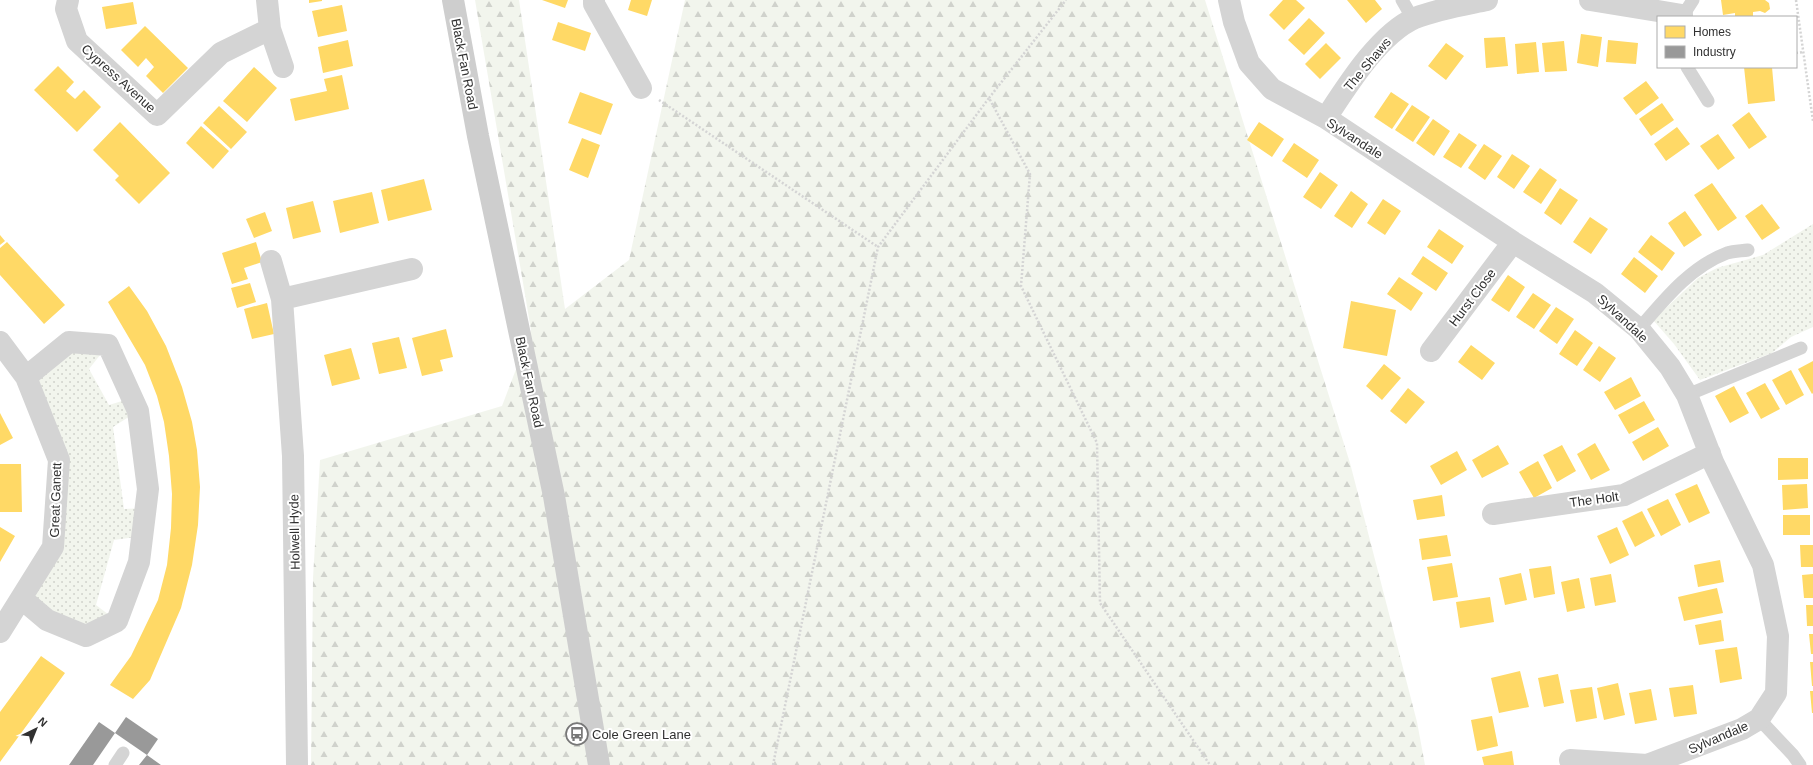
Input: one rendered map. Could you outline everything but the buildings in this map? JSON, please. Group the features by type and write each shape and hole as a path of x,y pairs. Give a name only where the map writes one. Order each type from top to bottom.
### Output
{"main road":[{"name":"Black Fan Road","path":"453,0 478,136 554,496 599,765"}],"street":[{"name":"Cypress Avenue","path":"68,0 66,9 77,41 157,115 221,53 270,29"},
{"path":"267,0 270,29 283,67"},
{"path":"594,0 594,4 641,88"},
{"name":"Sylvandale","path":"1229,0 1234,22 1249,63 1272,90 1326,118 1513,242 1595,293 1639,329 1670,367 1687,395 1710,453 1763,565 1778,636 1776,693 1759,719 1742,729 1647,765 1570,760"},
{"name":"The Shaws","path":"1326,118 1350,82 1384,41 1414,19 1429,13 1487,0"},
{"path":"1590,0 1686,11"},
{"name":"Hurst Close","path":"1431,351 1513,242"},
{"name":"Holwell Hyde","path":"271,261 282,299 294,456 296,765"},
{"path":"282,299 412,269"},
{"name":"Great Ganett","path":"0,342 26,377 58,460 53,547 0,632"},
{"path":"21,598 46,620 86,636 117,621 140,562 148,489 138,411 108,345 69,342 26,377"},
{"name":"The Holt","path":"1493,514 1624,495 1710,453"}],"lane":[{"path":"1402,0 1414,19"},
{"path":"1688,68 1708,101"},
{"path":"1639,329 1665,299 1701,265 1728,253 1748,250"},
{"path":"1687,395 1801,348"},
{"path":"1759,719 1793,755 1800,765"},
{"path":"115,765 123,753"}],"path":[{"path":"773,765 878,247 989,98 1066,0"},
{"path":"1796,0 1813,121"},
{"path":"1797,53 1804,52"},
{"path":"641,88 878,247"},
{"path":"989,98 1030,174 1021,286 1097,442 1100,603 1210,765"}],"green space":[{"path":"475,0 519,0 565,309 629,260 685,0 1205,0 1350,463 1417,722 1425,765 311,765 313,578 320,460 502,406 531,330"},
{"path":"1813,224 1813,327 1791,337 1772,353 1700,380 1674,344 1653,320 1698,278 1717,268 1763,255"},
{"path":"69,342 108,345 89,369 109,405 132,398 138,411 113,427 124,509 146,508 143,536 114,540 96,605 117,621 86,636 21,598 53,547 59,460 26,377"}],"place":[{"name":"Cole Green Lane","path":"577,734"}]}
